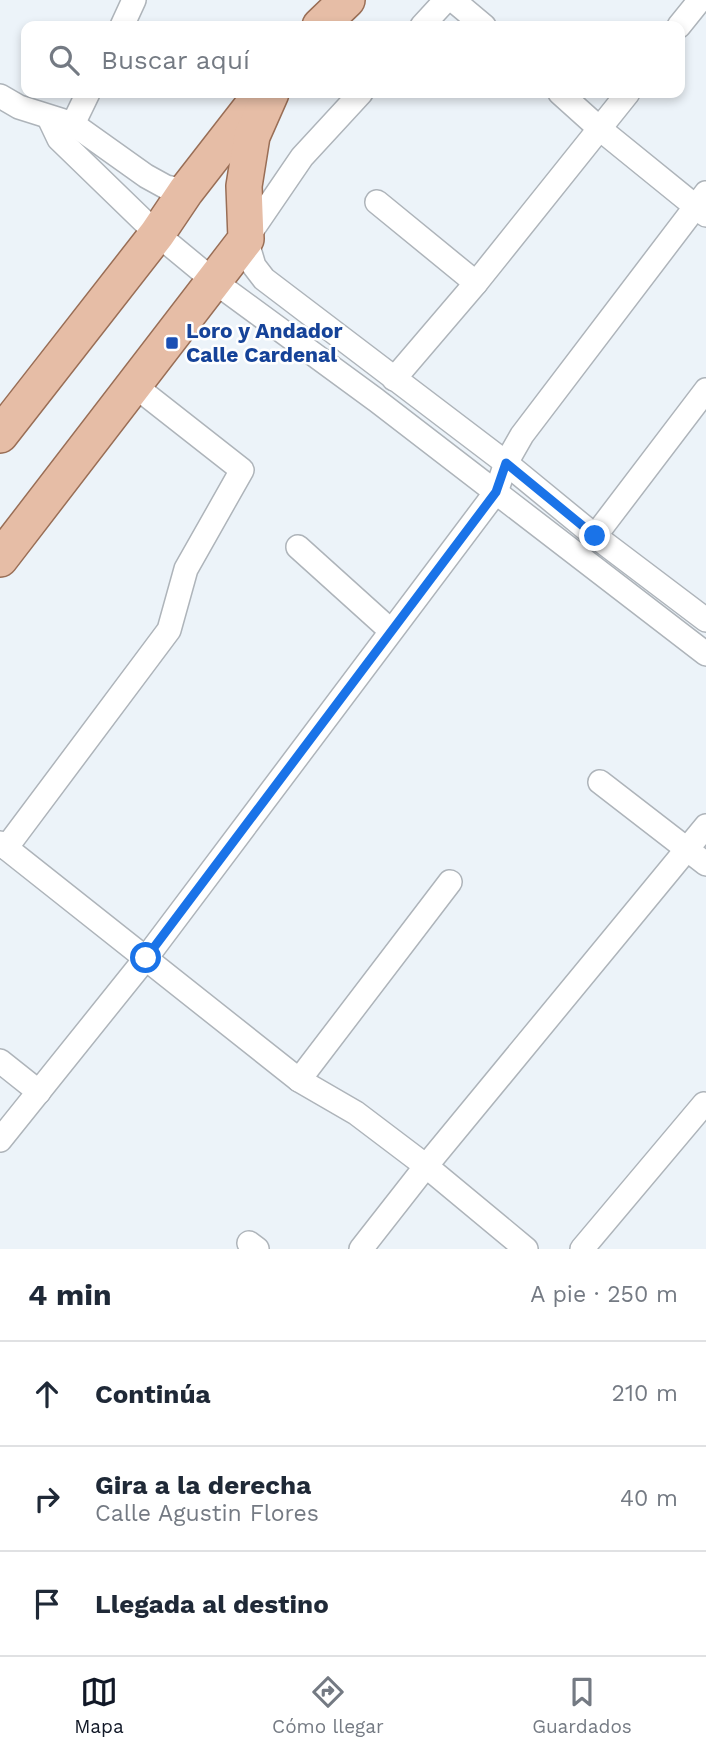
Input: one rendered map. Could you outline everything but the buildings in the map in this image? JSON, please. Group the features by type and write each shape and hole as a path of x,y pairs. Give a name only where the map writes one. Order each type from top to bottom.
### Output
{"main road":[{"path":"325,21 347,0"},
{"path":"0,435 259,98"},
{"path":"0,559 246,239 244,187 252,136 269,98"},
{"path":"186,191 206,186 225,191 233,202 246,239"}],"street":[{"path":"124,21 134,0"},
{"path":"427,21 446,0"},
{"path":"453,0 478,21"},
{"path":"683,21 700,0"},
{"path":"0,96 19,107 49,118 66,131 166,187 186,191"},
{"path":"66,131 85,98"},
{"path":"355,98 302,157 246,239 254,266 264,279 506,463 595,536 706,620"},
{"path":"0,1140 146,958 496,492 506,463 522,435 702,205 600,129 566,98"},
{"path":"394,379 476,283 624,98"},
{"path":"66,131 157,234 215,282 376,400 706,654"},
{"path":"377,202 476,283"},
{"path":"135,386 242,470 186,569 169,630 3,845 299,1080 356,1112 526,1249"},
{"path":"595,536 706,390"},
{"path":"298,547 390,630"},
{"path":"600,782 697,857"},
{"path":"361,1249 426,1166 697,857 706,826"},
{"path":"299,1080 450,882"},
{"path":"0,1061 39,1092"},
{"path":"582,1249 704,1104"}],"place":[{"name":"Loro y Andador Calle Cardenal","path":"172,343"}],"route":[{"path":"146,958 496,492 506,463 595,536"}]}
